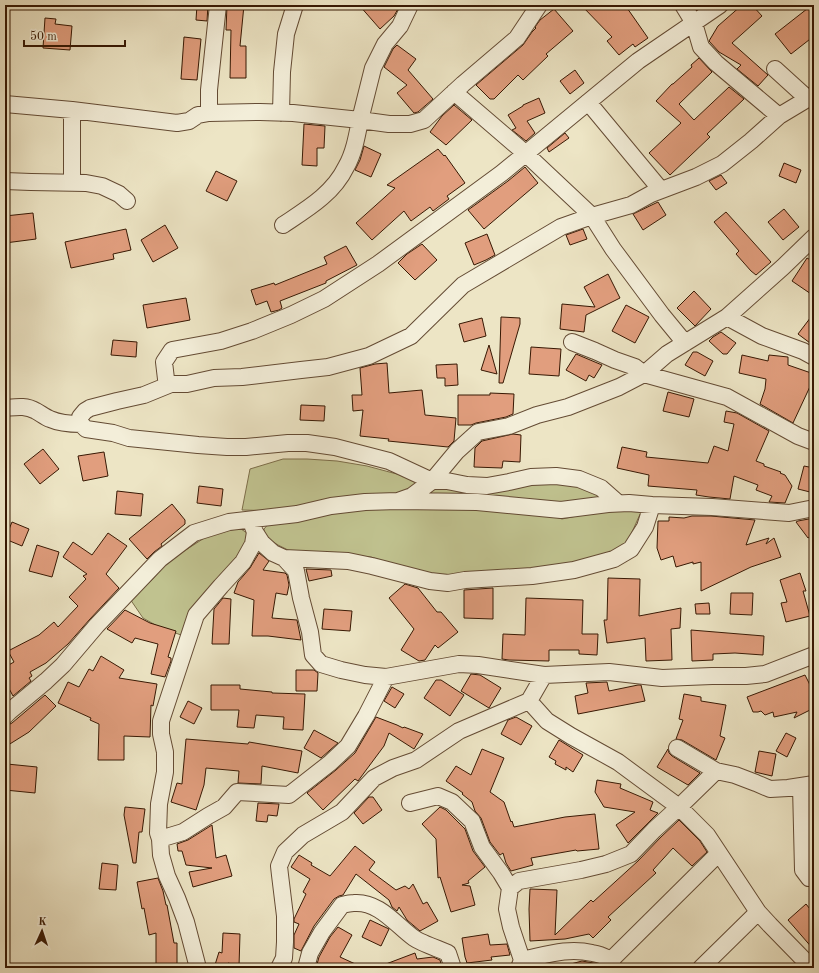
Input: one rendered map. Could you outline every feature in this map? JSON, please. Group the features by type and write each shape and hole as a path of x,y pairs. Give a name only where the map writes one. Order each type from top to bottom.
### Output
{"street":[{"path":"209,113 209,90 218,5"},
{"path":"281,112 282,72 286,34 295,5"},
{"path":"283,225 312,206 334,186 346,167 356,143 373,68 385,44 400,26 410,5"},
{"path":"5,104 72,110 178,123 189,121 198,115 209,113 281,112 389,124 410,124 424,120 517,38 539,5"},
{"path":"683,5 694,23 701,47 716,63 779,116"},
{"path":"171,384 166,379 164,362 172,350 221,341 252,331 291,315 324,299 378,264 502,173 638,61 720,5"},
{"path":"618,503 601,488 579,479 556,476 531,477 487,486 467,485 447,481 432,481 390,462 335,447 307,443 288,443 246,447 227,447 129,438 113,433 86,429 81,424 80,417 90,408 144,395 171,384 187,384 214,378 250,376 328,366 369,356 411,336 463,285 561,227 631,205 650,194 696,177 722,164 779,116 811,97 775,69"},
{"path":"454,92 525,153 592,216 613,249 662,315 685,343"},
{"path":"588,102 661,190"},
{"path":"72,110 72,182"},
{"path":"5,181 86,182 102,186 119,194 127,201"},
{"path":"398,501 412,496 432,481 457,451 478,432 509,426 537,415 568,407 619,387 644,374 667,354 727,317 814,237"},
{"path":"727,317 762,336 803,351 814,357"},
{"path":"572,342 635,367 644,374 727,397 798,436 814,442"},
{"path":"5,408 22,406 28,407 50,419 60,422 81,424"},
{"path":"5,716 63,665 97,625 160,559 194,533 229,522 253,526 331,506 365,502 398,501 477,502 561,510 618,503 789,513 814,508"},
{"path":"284,558 348,561 430,581 448,583 465,580 532,576 574,570 614,559 631,549 645,527 652,505"},
{"path":"253,526 262,543 273,552 284,558 296,571 310,632 313,655 321,664 359,674 386,677 459,664 478,665 544,675 608,672 662,678 746,676 765,674 814,655"},
{"path":"198,968 186,922 177,898 166,876 161,855 158,832 159,804 165,772 165,752 161,727 167,702 196,615 243,562 252,544 253,526"},
{"path":"279,968 284,958 285,916 280,866 285,852 303,834 342,812 374,778 393,768 416,760 459,731 529,701 544,675"},
{"path":"160,839 183,832 224,807 236,792 289,795 330,763 348,746 366,716 386,677"},
{"path":"529,701 547,721 618,762 679,807 707,835 758,912 812,968"},
{"path":"677,748 716,771 735,775 770,789 807,785 803,870 809,878 814,877"},
{"path":"716,771 630,854 606,864 594,867 519,880 510,888 507,909 521,964 562,951 583,951 602,955 612,964 719,853"},
{"path":"410,803 438,796 452,802 472,821 482,847 510,888"},
{"path":"306,968 310,953 322,932 342,905 355,902 376,908 395,921 415,939 448,953 452,968"},
{"path":"701,968 758,912"}],"green space":[{"path":"283,459 337,461 367,466 419,479 416,487 396,495 282,511 242,510 250,469"},
{"path":"571,482 603,497 555,506 417,497 428,489"},
{"path":"363,507 471,507 546,514 562,519 620,509 641,512 628,541 616,552 545,569 449,577 406,569 371,557 294,553 278,545 267,538 264,534 264,529 270,522"},
{"path":"241,529 250,535 244,547 223,574 192,607 181,635 159,627 143,618 130,599 139,589 151,581 163,567 206,537 227,530"}],"building":[{"path":"197,5 208,5 207,21 196,20"},
{"path":"227,5 244,5 240,46 246,46 246,78 230,78 231,30 226,30"},
{"path":"359,5 395,5 398,9 394,16 380,29"},
{"path":"581,5 625,5 648,38 635,47 633,44 619,55 607,41 612,37"},
{"path":"742,5 752,5 762,16 732,43 768,75 758,86 737,69 741,65 719,52 709,41 718,26"},
{"path":"814,5 814,36 791,54 775,34"},
{"path":"554,9 573,31 546,54 548,56 523,80 518,75 494,99 490,99 476,85 523,45 540,20"},
{"path":"45,18 56,19 55,24 72,26 70,50 43,48"},
{"path":"184,37 201,39 197,80 181,79"},
{"path":"397,45 416,59 408,70 433,99 418,112 414,113 397,93 407,85 384,67 393,49"},
{"path":"699,58 712,72 679,104 694,120 729,87 744,99 707,134 710,137 670,175 649,153 681,123 656,101 672,84 692,67 691,65"},
{"path":"575,70 584,83 570,94 560,81"},
{"path":"539,98 545,113 527,121 535,133 526,141 512,130 516,128 508,115 523,105"},
{"path":"454,105 472,120 446,145 430,132 442,116"},
{"path":"304,124 325,126 324,148 317,148 317,166 302,165"},
{"path":"565,133 569,138 549,152 547,148"},
{"path":"364,146 381,154 371,177 355,170"},
{"path":"438,149 444,156 445,155 465,183 447,196 449,199 433,211 430,207 411,221 404,211 372,240 356,223 395,188 387,185"},
{"path":"784,163 801,170 796,183 779,176"},
{"path":"525,167 538,183 484,229 468,210"},
{"path":"216,171 237,181 227,201 206,191"},
{"path":"721,175 727,183 716,190 709,181"},
{"path":"658,202 666,215 643,230 633,214"},
{"path":"784,209 799,227 783,240 768,222"},
{"path":"726,212 771,262 756,275 736,254 739,251 714,222"},
{"path":"33,213 36,239 5,243 5,216"},
{"path":"165,225 178,248 153,262 141,240"},
{"path":"126,229 131,250 113,254 114,259 71,268 65,242"},
{"path":"583,229 587,239 570,245 566,235"},
{"path":"487,234 495,255 474,265 465,243"},
{"path":"422,244 437,260 415,280 398,263 407,254"},
{"path":"346,246 357,265 326,281 326,283 280,301 282,308 279,310 271,312 267,301 256,305 251,290 274,283 275,285 327,264 324,257"},
{"path":"807,258 814,262 814,296 792,281"},
{"path":"608,274 620,298 586,315 584,332 560,329 562,304 595,307 584,287"},
{"path":"694,291 711,309 695,326 677,308"},
{"path":"186,298 190,320 147,328 143,305"},
{"path":"626,305 649,317 635,343 612,331"},
{"path":"814,313 814,346 798,334"},
{"path":"501,317 520,318 520,324 503,383 499,383"},
{"path":"482,318 486,336 464,342 459,324"},
{"path":"721,332 736,343 727,354 723,354 709,341"},
{"path":"113,340 137,342 136,357 111,355"},
{"path":"489,345 497,374 481,370"},
{"path":"531,347 561,349 559,376 529,374"},
{"path":"693,352 697,352 713,361 705,376 685,365"},
{"path":"576,354 602,365 594,378 589,375 586,381 566,370"},
{"path":"742,355 768,361 769,355 788,357 788,365 814,374 814,378 793,423 760,404 765,389 766,379 739,373"},
{"path":"387,363 389,393 422,390 425,415 456,418 454,441 448,447 388,441 389,439 360,436 363,410 353,411 352,395 362,395 360,368 375,364"},
{"path":"457,364 458,385 445,386 445,378 437,378 436,365"},
{"path":"668,392 694,399 689,417 663,411"},
{"path":"490,393 514,394 513,414 471,425 458,425 458,395 490,395"},
{"path":"301,405 325,406 324,421 300,420"},
{"path":"726,411 737,413 769,431 756,461 785,475 792,486 785,503 769,502 772,496 756,490 758,485 734,476 730,499 696,495 697,490 648,486 649,475 617,468 622,447 647,452 646,457 708,463 714,446 728,451 734,424 724,422"},
{"path":"513,434 521,435 520,462 503,461 502,468 474,467 475,448 482,441"},
{"path":"43,449 59,469 40,484 24,464"},
{"path":"104,452 108,476 83,481 78,456"},
{"path":"804,466 814,468 814,493 798,489"},
{"path":"199,486 223,489 221,506 197,503"},
{"path":"117,491 143,494 141,516 115,514"},
{"path":"172,504 185,520 185,524 161,544 162,546 147,559 129,539"},
{"path":"692,516 711,516 755,520 746,545 769,538 766,544 774,538 781,557 751,567 701,591 701,562 693,564 693,562 676,567 673,556 661,560 657,548 658,521 669,521 669,517 684,518"},
{"path":"814,518 814,534 808,538 796,522"},
{"path":"12,522 29,529 22,546 5,539"},
{"path":"108,533 127,546 106,574 119,588 68,644 46,663 30,672 32,676 29,678 31,681 13,696 5,681 5,667 14,662 8,651 39,635 54,622 58,627 78,606 69,597 86,579 83,576 87,574 63,557 73,542 92,555"},
{"path":"37,545 59,552 52,577 29,571"},
{"path":"259,553 269,561 263,570 285,573 287,575 289,585 287,595 276,593 272,618 297,620 301,640 268,636 252,636 254,600 234,593 238,582 250,568"},
{"path":"306,569 331,570 332,576 309,581"},
{"path":"800,573 806,591 803,591 810,616 786,622 781,603 787,602 780,580"},
{"path":"608,578 640,579 639,616 681,608 680,628 671,629 672,660 646,661 645,638 607,643 604,620 607,620"},
{"path":"405,584 418,588 437,612 441,612 458,632 438,648 435,645 425,660 419,661 401,650 414,629 389,598"},
{"path":"493,588 493,619 464,618 464,590"},
{"path":"731,593 753,593 752,615 730,614"},
{"path":"223,598 231,599 229,644 212,644 214,609"},
{"path":"526,598 583,600 582,634 598,634 597,655 579,654 579,650 549,650 549,661 502,659 503,634 525,635"},
{"path":"709,603 710,614 696,614 695,604"},
{"path":"324,609 352,611 350,631 322,629"},
{"path":"125,610 150,623 176,631 168,657 171,658 171,661 165,677 151,674 158,644 135,638 132,643 107,629"},
{"path":"691,630 764,636 763,655 735,653 713,654 713,660 692,661"},
{"path":"101,656 124,670 119,678 157,684 153,706 151,705 150,737 124,736 124,760 98,760 99,724 90,720 91,718 58,703 68,682 79,687 89,669 93,671"},
{"path":"296,670 314,670 318,673 317,691 296,691"},
{"path":"471,674 480,675 501,688 489,708 461,691"},
{"path":"805,675 814,693 814,705 812,709 794,718 797,712 774,717 773,712 765,715 761,711 753,712 747,697"},
{"path":"436,680 441,680 464,695 450,716 424,698"},
{"path":"607,682 609,691 641,685 645,701 578,714 575,696 588,693 586,683"},
{"path":"211,685 240,685 240,689 272,693 305,694 303,730 283,729 284,717 256,715 254,728 237,727 239,710 211,710"},
{"path":"392,687 404,694 395,708 384,701"},
{"path":"684,694 701,697 701,701 726,705 720,736 725,738 716,760 682,740 676,739 683,720 679,719"},
{"path":"45,695 56,706 29,732 5,747 5,725 12,723"},
{"path":"188,701 202,708 194,724 180,717"},
{"path":"376,717 423,734 414,749 389,733 384,746 358,781 355,779 323,810 307,793 355,753"},
{"path":"516,717 532,726 521,745 501,734 508,720"},
{"path":"314,730 338,743 321,758 304,748"},
{"path":"786,733 796,738 787,757 776,751"},
{"path":"186,739 248,744 249,742 302,751 298,773 262,766 261,784 238,783 239,771 206,768 204,785 196,810 171,802 177,783 182,784"},
{"path":"559,740 583,755 573,772 566,767 566,770 555,764 556,761 549,757"},
{"path":"482,749 504,758 490,792 504,802 514,827 565,817 595,814 599,849 576,850 531,858 533,865 511,871 506,863 503,853 500,855 490,842 481,818 475,811 472,802 462,794 463,793 446,781 456,766 471,775"},
{"path":"668,749 672,756 700,773 688,785 657,767"},
{"path":"759,751 776,754 772,776 755,772"},
{"path":"7,764 37,767 35,793 5,790"},
{"path":"597,780 621,784 620,788 653,802 650,810 658,813 628,843 616,825 635,812 604,807 595,792"},
{"path":"369,797 373,797 382,810 363,824 354,813"},
{"path":"258,803 279,804 277,816 268,815 267,822 256,821"},
{"path":"125,807 145,809 142,832 139,832 136,863 133,863 124,815"},
{"path":"440,807 446,810 465,829 473,851 485,867 468,881 469,883 462,885 470,886 475,905 451,912 440,877 438,878 436,839 422,824"},
{"path":"679,820 700,841 707,852 692,866 673,848 653,870 656,873 608,917 611,920 593,938 589,934 565,939 530,941 530,889 557,890 555,935 591,900 593,902 638,861"},
{"path":"212,825 216,858 226,855 232,876 193,887 189,872 212,868 186,865 182,851 178,851 177,844 188,840"},
{"path":"355,846 375,862 369,870 396,890 405,886 409,889 413,884 423,904 427,902 438,921 420,931 407,920 399,907 397,911 392,907 389,900 356,874 343,895 334,899 314,926 301,951 294,948 294,935 299,924 294,922 294,919 306,894 303,892 310,879 291,867 299,855 312,863 311,865 330,876"},
{"path":"102,863 118,865 116,890 99,889"},
{"path":"158,878 167,905 174,943 177,943 177,965 156,965 156,933 149,935 144,908 142,909 137,882"},
{"path":"806,904 814,914 814,950 788,920"},
{"path":"370,920 389,929 381,946 362,937"},
{"path":"338,927 352,935 340,957 364,968 316,968 319,957 330,937"},
{"path":"223,933 240,934 239,966 228,963 226,968 214,968 219,952 222,953"},
{"path":"488,934 490,945 507,944 510,955 491,957 492,960 467,963 462,938"},
{"path":"415,953 417,959 433,957 440,960 442,968 378,967"},
{"path":"582,961 599,964 602,968 568,968 567,965"}]}
